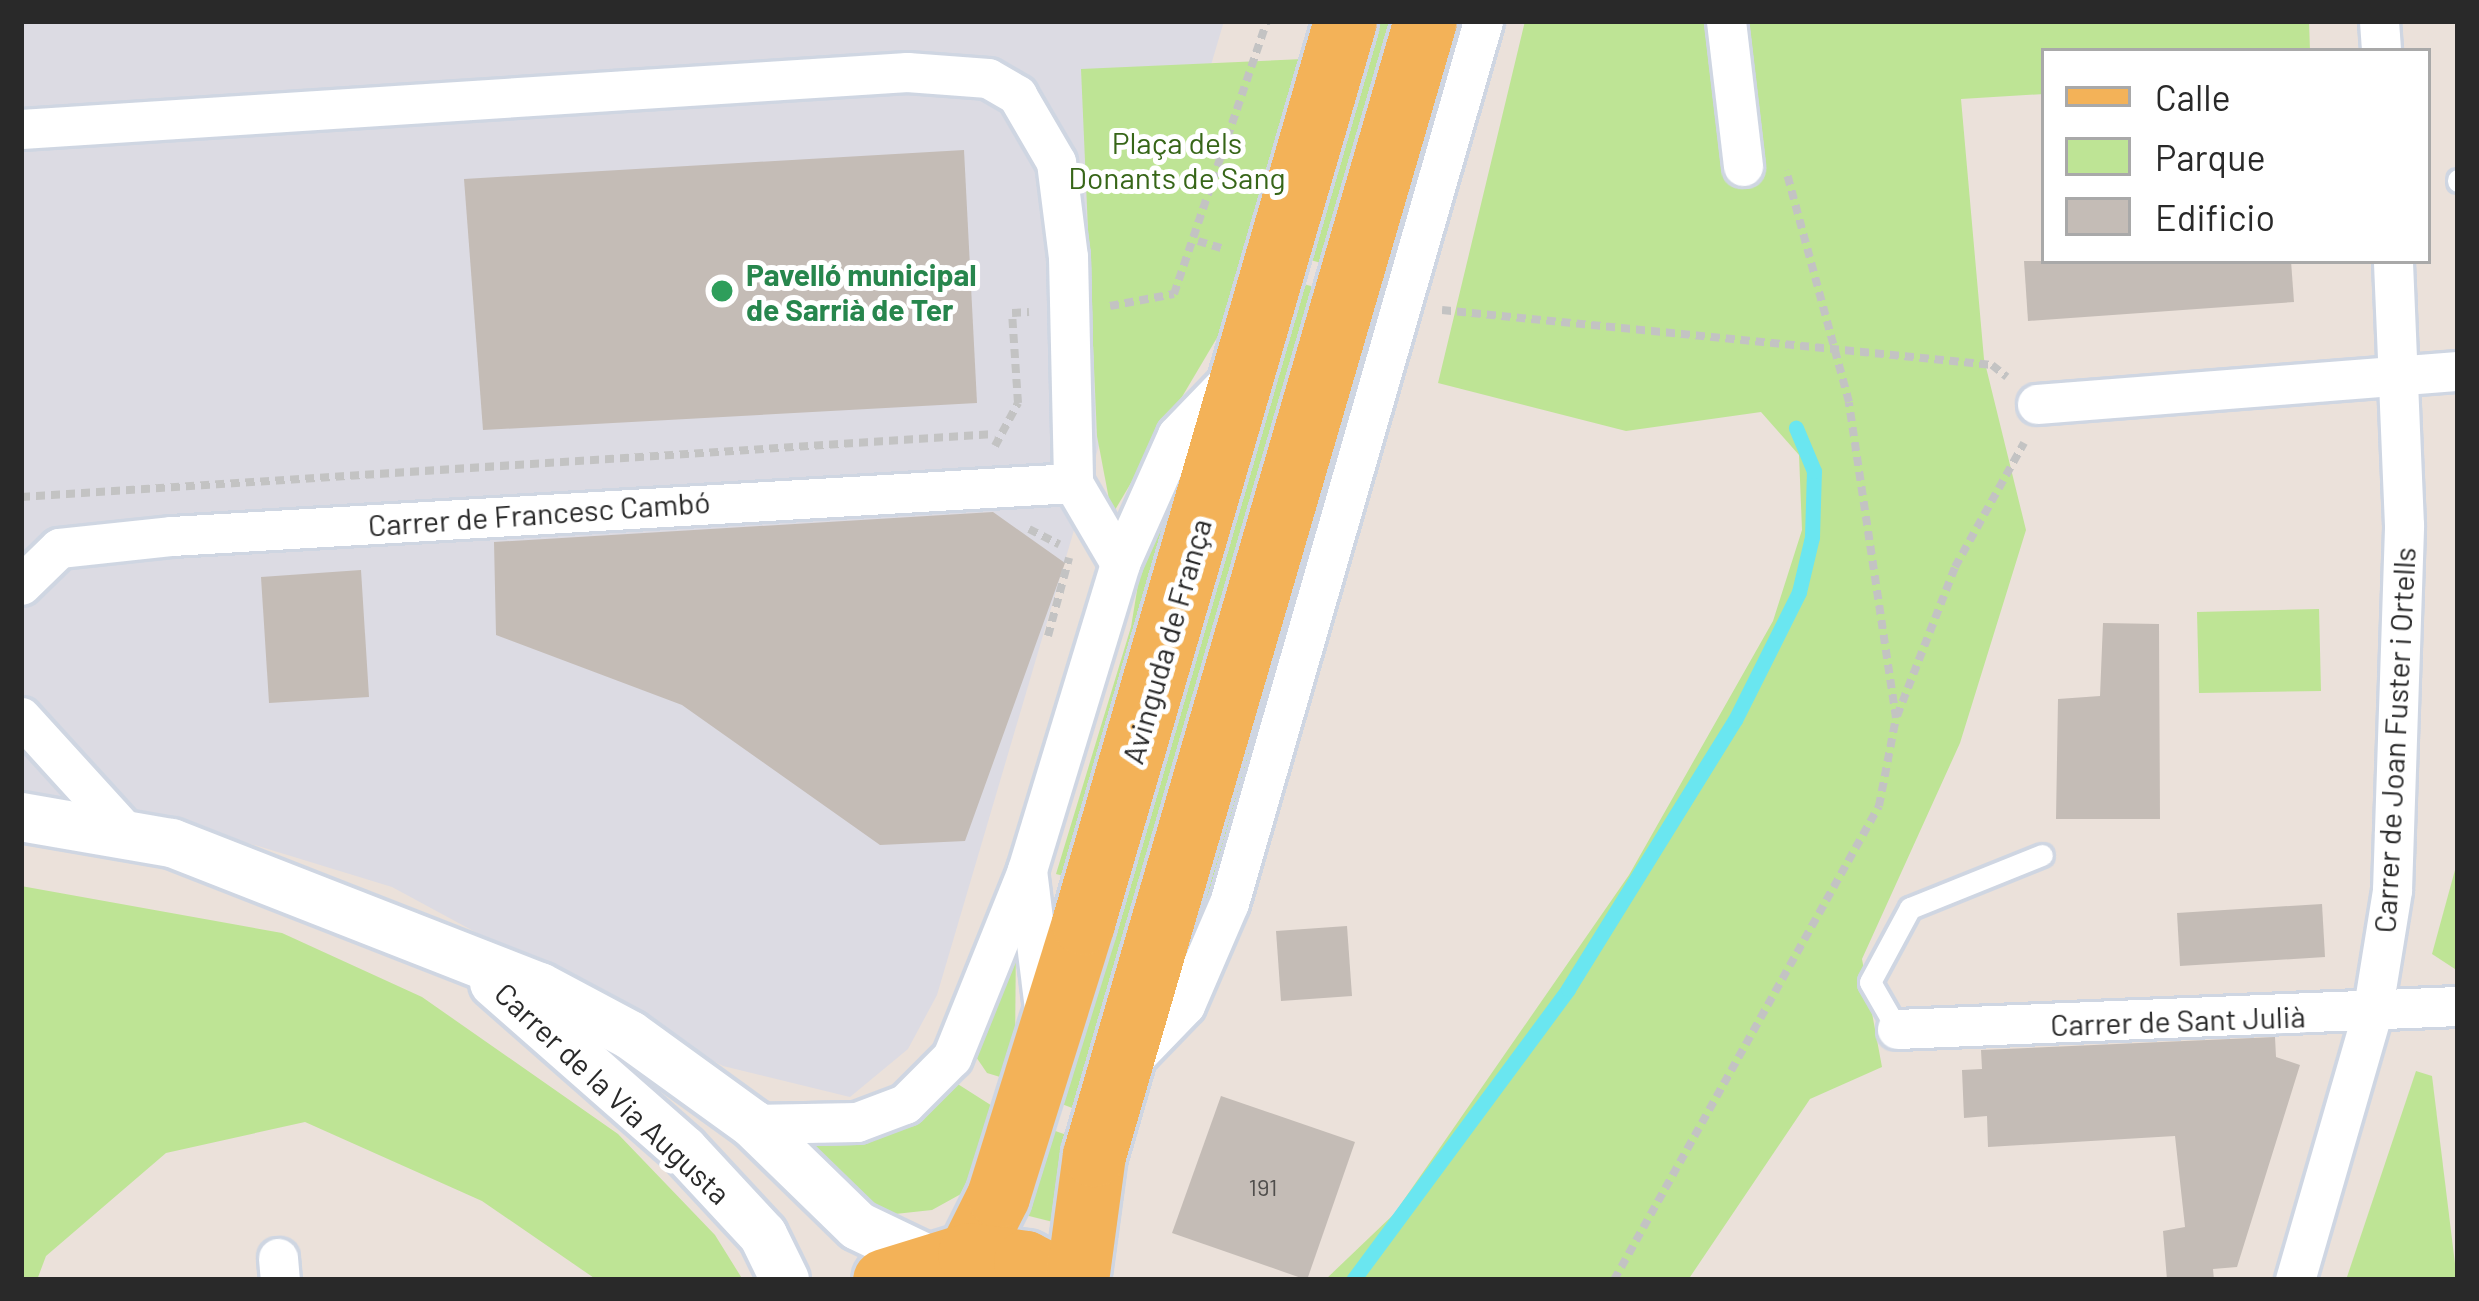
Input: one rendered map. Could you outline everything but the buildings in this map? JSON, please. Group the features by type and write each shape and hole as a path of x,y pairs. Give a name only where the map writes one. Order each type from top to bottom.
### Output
{"main road":[{"name":"Avinguda de França","path":"928,1265 998,1196 1249,362 1345,21"},
{"path":"1077,1280 1080,1205 1425,21"},
{"path":"928,1265 1025,1262 1060,1280"}],"street":[{"path":"1116,1077 1185,1005 1229,903 1483,21"},
{"path":"1726,21 1743,166"},
{"path":"21,129 950,70 1017,95 1056,161 1073,483 1120,563"},
{"name":"Carrer de Joan Fuster i Ortells","path":"2295,1280 2372,1014 2392,890 2402,656 2400,377 2393,264"},
{"path":"753,1124 814,1130 905,1104 952,1058 1027,870 1120,563 1177,435 1249,362"},
{"path":"2037,404 2458,370"},
{"name":"Carrer de Francesc Cambó","path":"21,585 59,548 172,536 1073,483"},
{"path":"21,717 122,828"},
{"name":"Carrer de la Via Augusta","path":"21,818 122,828 329,900 477,968 540,987 630,1035 753,1124 858,1226 928,1265"},
{"path":"1027,870 1047,1038"},
{"name":"Carrer de la Via Augusta","path":"477,968 684,1150 763,1235 785,1280"},
{"name":"Carrer de Sant Julià","path":"1897,1029 2372,1014 2457,1017"}],"lane":[{"path":"1897,1029 1870,982 1910,908 2042,855"}],"path":[{"path":"1043,653 1071,551 1003,514 994,434 1018,403 1012,313 1174,294 1267,21"},
{"path":"1743,166 1781,154 1839,354 1896,718"},
{"path":"1436,309 1839,354 1992,364 2037,404 2015,470 1955,567 1896,718 1879,806 1614,1280"},
{"path":"21,497 994,434"}],"shaded area":[{"path":"21,21 1224,21 937,995 908,1049 850,1097 723,1066 392,887 160,816 21,793"}],"green space":[{"path":"1370,21 1400,21 1335,267 1307,259"},
{"path":"1452,21 1463,21 1393,281 1382,278"},
{"path":"1525,21 2309,21 2310,48 2041,48 2041,94 1961,99 1984,359 2026,530 1960,743 1862,959 1882,1067 1810,1099 1688,1280 1325,1280 1394,1214 1629,875 1773,621 1802,530 1799,455 1761,412 1626,431 1438,383"},
{"name":"Plaça dels Donants de Sang","path":"1303,59 1224,326 1112,515 1097,436 1081,69"},
{"path":"1300,283 1325,290 1080,1111 1054,1101"},
{"path":"1372,308 1381,311 1363,379 1210,898 1168,999"},
{"path":"1184,458 1195,459 1072,878 1056,874 1131,627 1146,536"},
{"path":"2319,609 2321,691 2199,693 2197,612"},
{"path":"2458,859 2458,971 2432,954"},
{"path":"21,886 282,933 422,997 618,1134 715,1235 743,1280 597,1280 482,1201 305,1122 166,1153 46,1256 37,1280 21,1280"},
{"path":"1016,936 1015,1051 1010,1080 987,1073 972,1051"},
{"path":"2416,1071 2432,1076 2457,1280 2346,1280"},
{"path":"953,1081 997,1109 970,1189 932,1210 895,1214 860,1201 804,1144 886,1133 916,1119"},
{"path":"1047,1128 1075,1138 1057,1223 1021,1214"}],"waterway":[{"path":"1353,1280 1568,989 1735,720 1799,592 1812,537 1814,471 1796,428"}],"place":[{"name":"Pavelló municipal de Sarrià de Ter","path":"722,291"}]}
